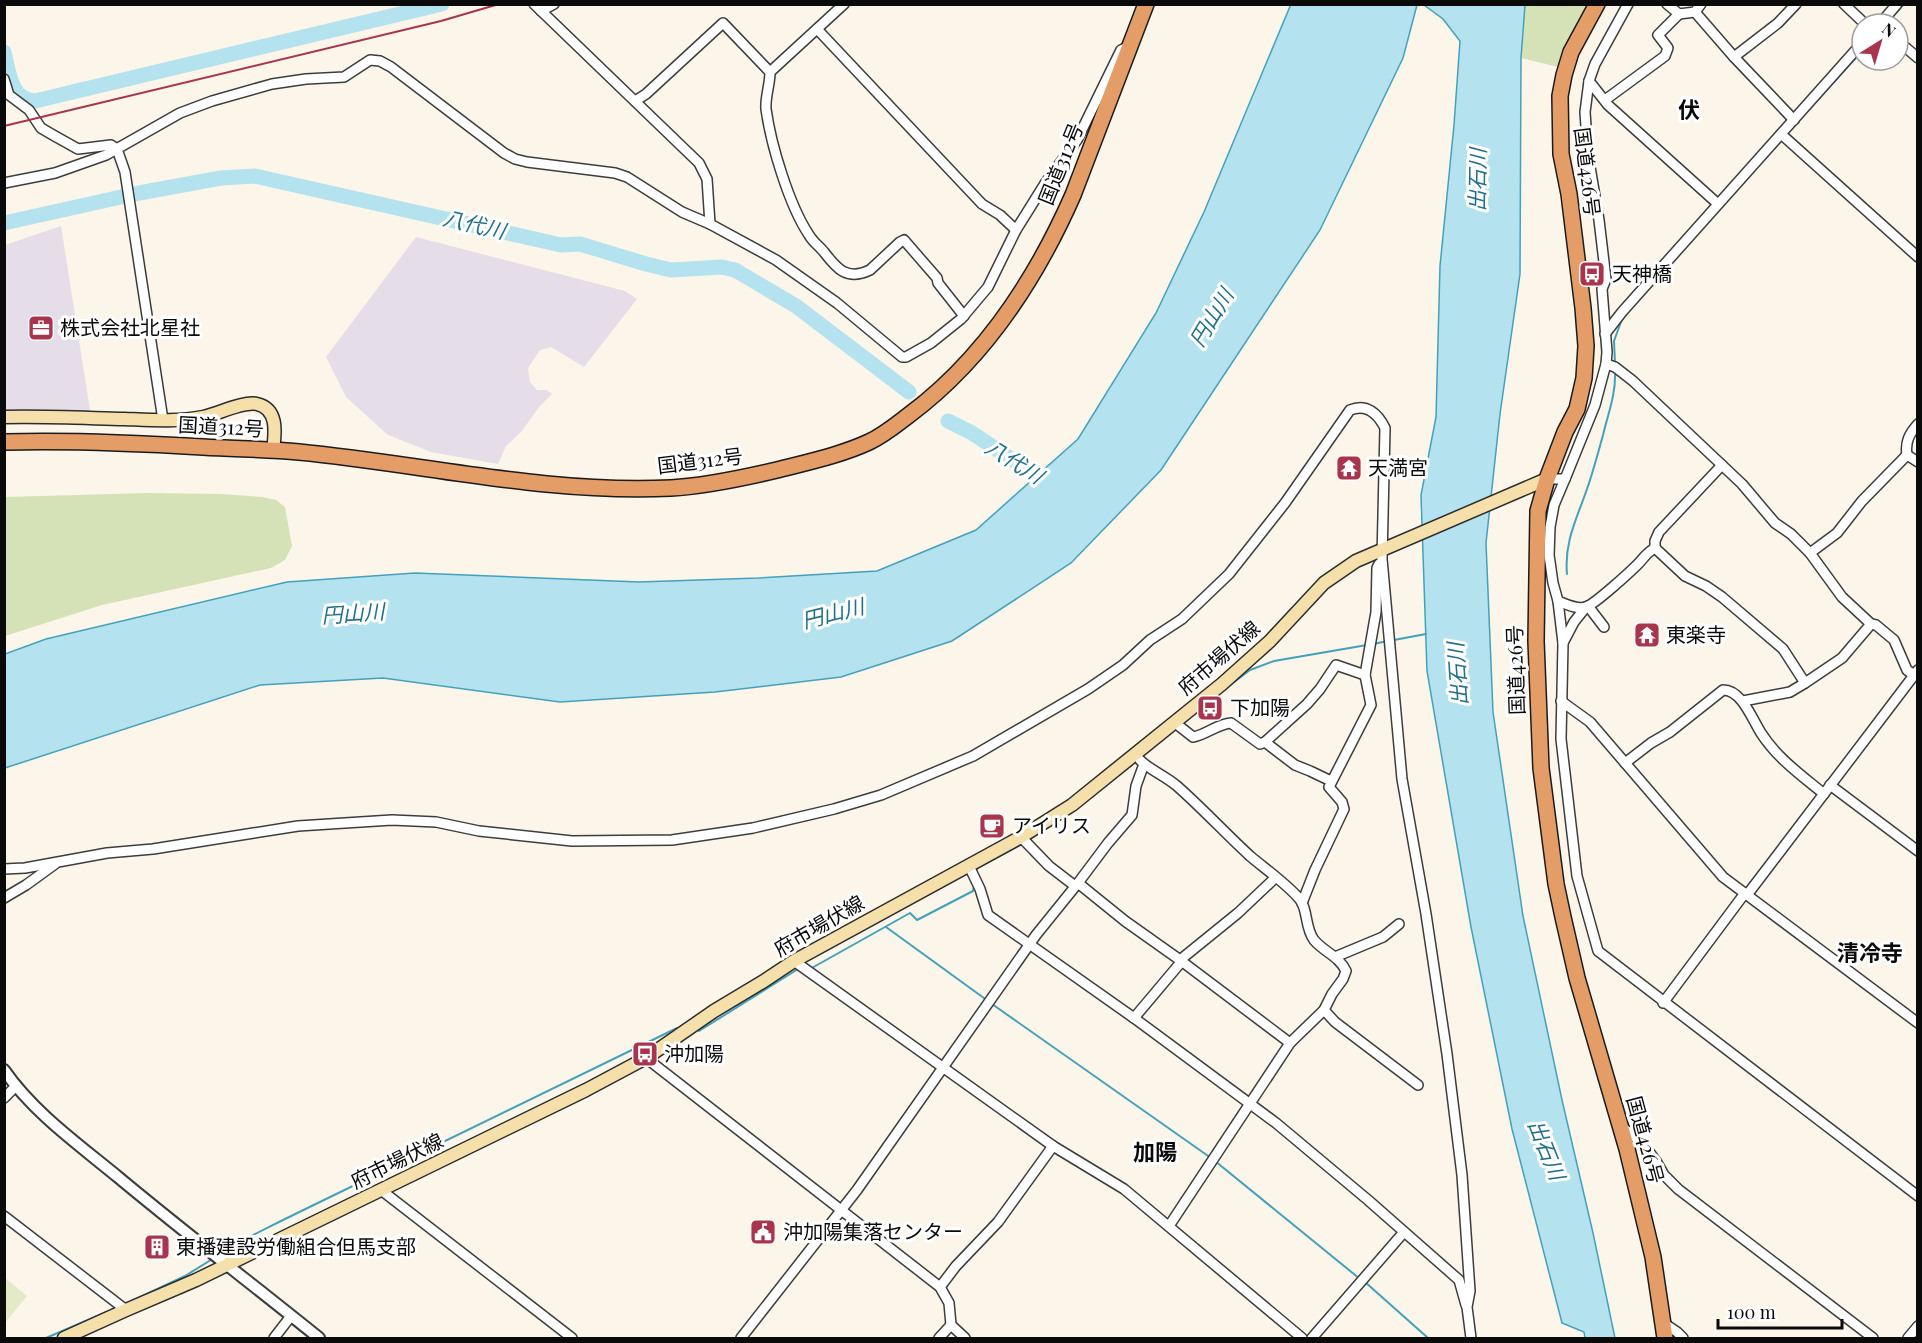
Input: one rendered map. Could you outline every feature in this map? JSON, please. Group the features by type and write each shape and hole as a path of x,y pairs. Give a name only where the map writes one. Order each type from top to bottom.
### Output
{"highway":[{"name":"国道312号","path":"4,442 97,441 297,452 556,485 623,489 673,488 760,474 806,463 870,441 922,406 950,380 992,333 1019,296 1047,250 1068,205 1146,4"},
{"name":"国道426号","path":"1597,4 1571,52 1560,96 1561,154 1569,194 1584,309 1586,346 1584,378 1577,409 1565,432 1547,479 1538,511 1536,600 1541,768 1556,884 1563,917 1577,978 1620,1125 1653,1257 1665,1338"}],"main road":[{"path":"4,417 163,420 202,417 256,404 266,409 273,418 276,428 273,451"},
{"name":"府市場伏線","path":"64,1338 227,1265 586,1090 646,1058 714,1011 794,961 1021,837 1072,805 1222,684 1270,641 1324,583 1356,561 1385,551 1547,479"}],"street":[{"path":"537,8 554,4"},
{"path":"844,4 770,72 766,110 789,198 809,236 838,270 854,274 870,270 904,240 937,278 938,283 964,316"},
{"path":"1628,4 1603,46 1589,81 1585,112 1588,155 1606,279 1602,289 1606,364 1595,405 1554,505 1550,527 1549,555 1563,644 1562,757 1577,876 1598,951 1917,1196"},
{"path":"1667,4 1679,14"},
{"path":"1734,57 1778,23 1796,4"},
{"path":"537,8 699,163 707,179 710,224"},
{"path":"1605,100 1665,56 1668,48 1658,35 1679,14 1698,8 1734,57 1794,120"},
{"path":"635,101 646,94 723,22 770,72"},
{"path":"817,29 982,204 1000,215 1016,230"},
{"path":"4,183 55,172 117,149 180,113 212,101 272,84 344,77 370,60 380,61 515,159 615,173 627,177 682,212 710,224 776,260 837,303 902,357 906,357 917,352 964,316 988,287 1016,230 1046,182 1077,140 1121,50 1130,44"},
{"path":"1605,334 1622,312 1850,57"},
{"path":"4,79 9,95 29,110 41,128 78,149 111,145 117,149 125,172 163,420"},
{"path":"1589,81 1608,105 1719,204"},
{"path":"1781,134 1917,257"},
{"path":"1606,364 1615,367 1633,381 1742,484 1775,523 1791,534 1810,553 1842,597 1871,624 1876,625 1894,640 1907,670 1916,675 1663,1003"},
{"path":"4,869 25,868 107,853 153,849 298,826 392,820 436,822 479,831 572,841 672,840 753,828 834,809 880,795 973,756 1124,665 1150,640 1182,619 1229,574 1285,503 1350,410 1356,407 1368,409 1379,416 1385,428 1385,551 1402,779 1428,925 1447,1054 1461,1170 1470,1291 1467,1307"},
{"path":"1917,424 1907,438 1905,448 1906,455 1917,462"},
{"path":"1810,553 1838,534 1862,501 1906,455"},
{"path":"1722,465 1659,532 1655,548 1685,576 1722,597 1783,649 1805,683"},
{"path":"1547,479 1565,479"},
{"path":"1563,644 1574,622 1587,606 1605,594 1640,563 1649,551 1655,548"},
{"path":"1302,903 1344,809 1342,802 1329,786 1371,705 1365,675 1376,612 1377,568 1385,551"},
{"path":"1558,601 1573,607 1587,606"},
{"path":"1587,606 1604,627"},
{"path":"1743,701 1790,692 1805,683 1842,658 1871,624"},
{"path":"1174,722 1193,737 1218,726 1232,723 1260,744 1307,704 1336,665 1365,675"},
{"path":"1624,763 1670,732 1723,690 1727,690 1743,701 1761,734 1777,756 1824,794"},
{"path":"1561,701 1590,722 1724,877 1917,1023"},
{"path":"1265,742 1295,765 1331,781"},
{"path":"1134,753 1144,764 1158,771 1176,785 1302,903 1313,938 1322,948 1343,963 1346,971 1324,1010 1290,1043 1169,1226"},
{"path":"741,1338 841,1210 1036,935 1132,815 1136,786 1144,764"},
{"path":"1830,785 1917,851"},
{"path":"1021,837 1049,866 1181,960 1290,1043"},
{"path":"4,898 57,862"},
{"path":"969,866 980,889 988,915 1250,1102 1459,1280 1467,1307 1471,1338"},
{"path":"1134,1018 1181,960 1238,913 1275,878"},
{"path":"1335,957 1383,937 1400,924"},
{"path":"794,961 1053,1146 1124,1189 1302,1338"},
{"path":"1324,1010 1335,1022 1418,1085"},
{"path":"646,1058 940,1287 949,1303 951,1325 965,1338"},
{"path":"4,1070 33,1105 58,1127 319,1338"},
{"path":"4,1098 16,1086"},
{"path":"1620,1125 1644,1145 1664,1175 1678,1189 1874,1338"},
{"path":"940,1287 956,1266 998,1222 1053,1146"},
{"path":"381,1190 568,1338"},
{"path":"4,1216 126,1310"},
{"path":"1312,1338 1404,1232"},
{"path":"274,1338 291,1316"},
{"path":"1662,1322 1683,1338"},
{"path":"939,1338 951,1325"},
{"path":"1908,1338 1917,1326"}],"shaded area":[{"name":"株式会社北星社","path":"61,226 90,410 89,412 5,414 5,245"},
{"path":"416,237 625,291 637,299 584,367 551,347 540,350 528,368 530,382 537,390 547,390 552,394 539,407 522,431 506,446 498,464 431,452 388,435 346,397 326,357"}],"green space":[{"path":"1525,5 1588,5 1577,22 1558,67 1521,58"},
{"path":"147,493 222,494 276,500 285,507 292,546 285,560 271,568 102,605 5,636 5,497"},
{"path":"5,1278 27,1296 5,1323"}],"water":[{"name":"円山川","path":"1291,4 1417,5 1403,58 1320,230 1161,470 1071,563 952,641 841,677 715,692 560,702 383,678 260,685 5,768 5,654 46,639 287,582 415,573 639,582 877,571 976,530 1078,439 1156,313 1204,212"},
{"name":"出石川","path":"1424,5 1525,5 1521,58 1520,274 1500,414 1486,543 1493,712 1523,916 1615,1338 1585,1338 1584,1332 1562,1323 1512,1129 1471,927 1427,671 1421,495 1436,417 1440,266 1460,41 1443,19"}],"waterway":[{"path":"4,52 9,76 16,90 20,96 35,101 442,4"},
{"path":"1897,12 1904,4"},
{"path":"1785,136 1850,64"},
{"path":"1755,169 1782,140"},
{"name":"八代川","path":"4,223 139,193 221,178 255,176 561,245 580,244 671,270 722,267 735,270 796,306 909,392"},
{"path":"1615,363 1614,341 1622,319"},
{"path":"1567,574 1569,541 1603,435 1613,396 1615,372"},
{"name":"八代川","path":"948,421 972,433 1052,486"},
{"path":"1394,640 1426,634"},
{"path":"1373,644 1388,641"},
{"path":"1229,686 1250,670 1274,661 1367,645"},
{"path":"1029,840 1052,825"},
{"path":"976,872 977,868 1024,843"},
{"path":"810,969 910,913 917,920 973,891 974,886"},
{"path":"886,927 988,1001"},
{"path":"699,1031 798,969"},
{"path":"992,1004 1211,1158"},
{"path":"219,1255 285,1219 677,1028"},
{"path":"1215,1161 1360,1279"},
{"path":"123,1305 185,1276 214,1258"},
{"path":"1365,1282 1428,1338"},
{"path":"46,1338 118,1307"}],"railway":[{"path":"4,126 441,21 499,4"}],"place":[{"name":"天神橋","path":"1592,274"},
{"name":"株式会社北星社","path":"41,328"},
{"name":"天満宮","path":"1349,468"},
{"name":"東楽寺","path":"1647,635"},
{"name":"下加陽","path":"1210,708"},
{"name":"アイリス","path":"992,826"},
{"name":"沖加陽","path":"645,1054"},
{"name":"沖加陽集落センター","path":"763,1232"},
{"name":"東播建設労働組合但馬支部","path":"157,1247"}],"district":[{"name":"伏","path":"1689,110"},
{"name":"清冷寺","path":"1870,953"},
{"name":"加陽","path":"1155,1152"}]}
